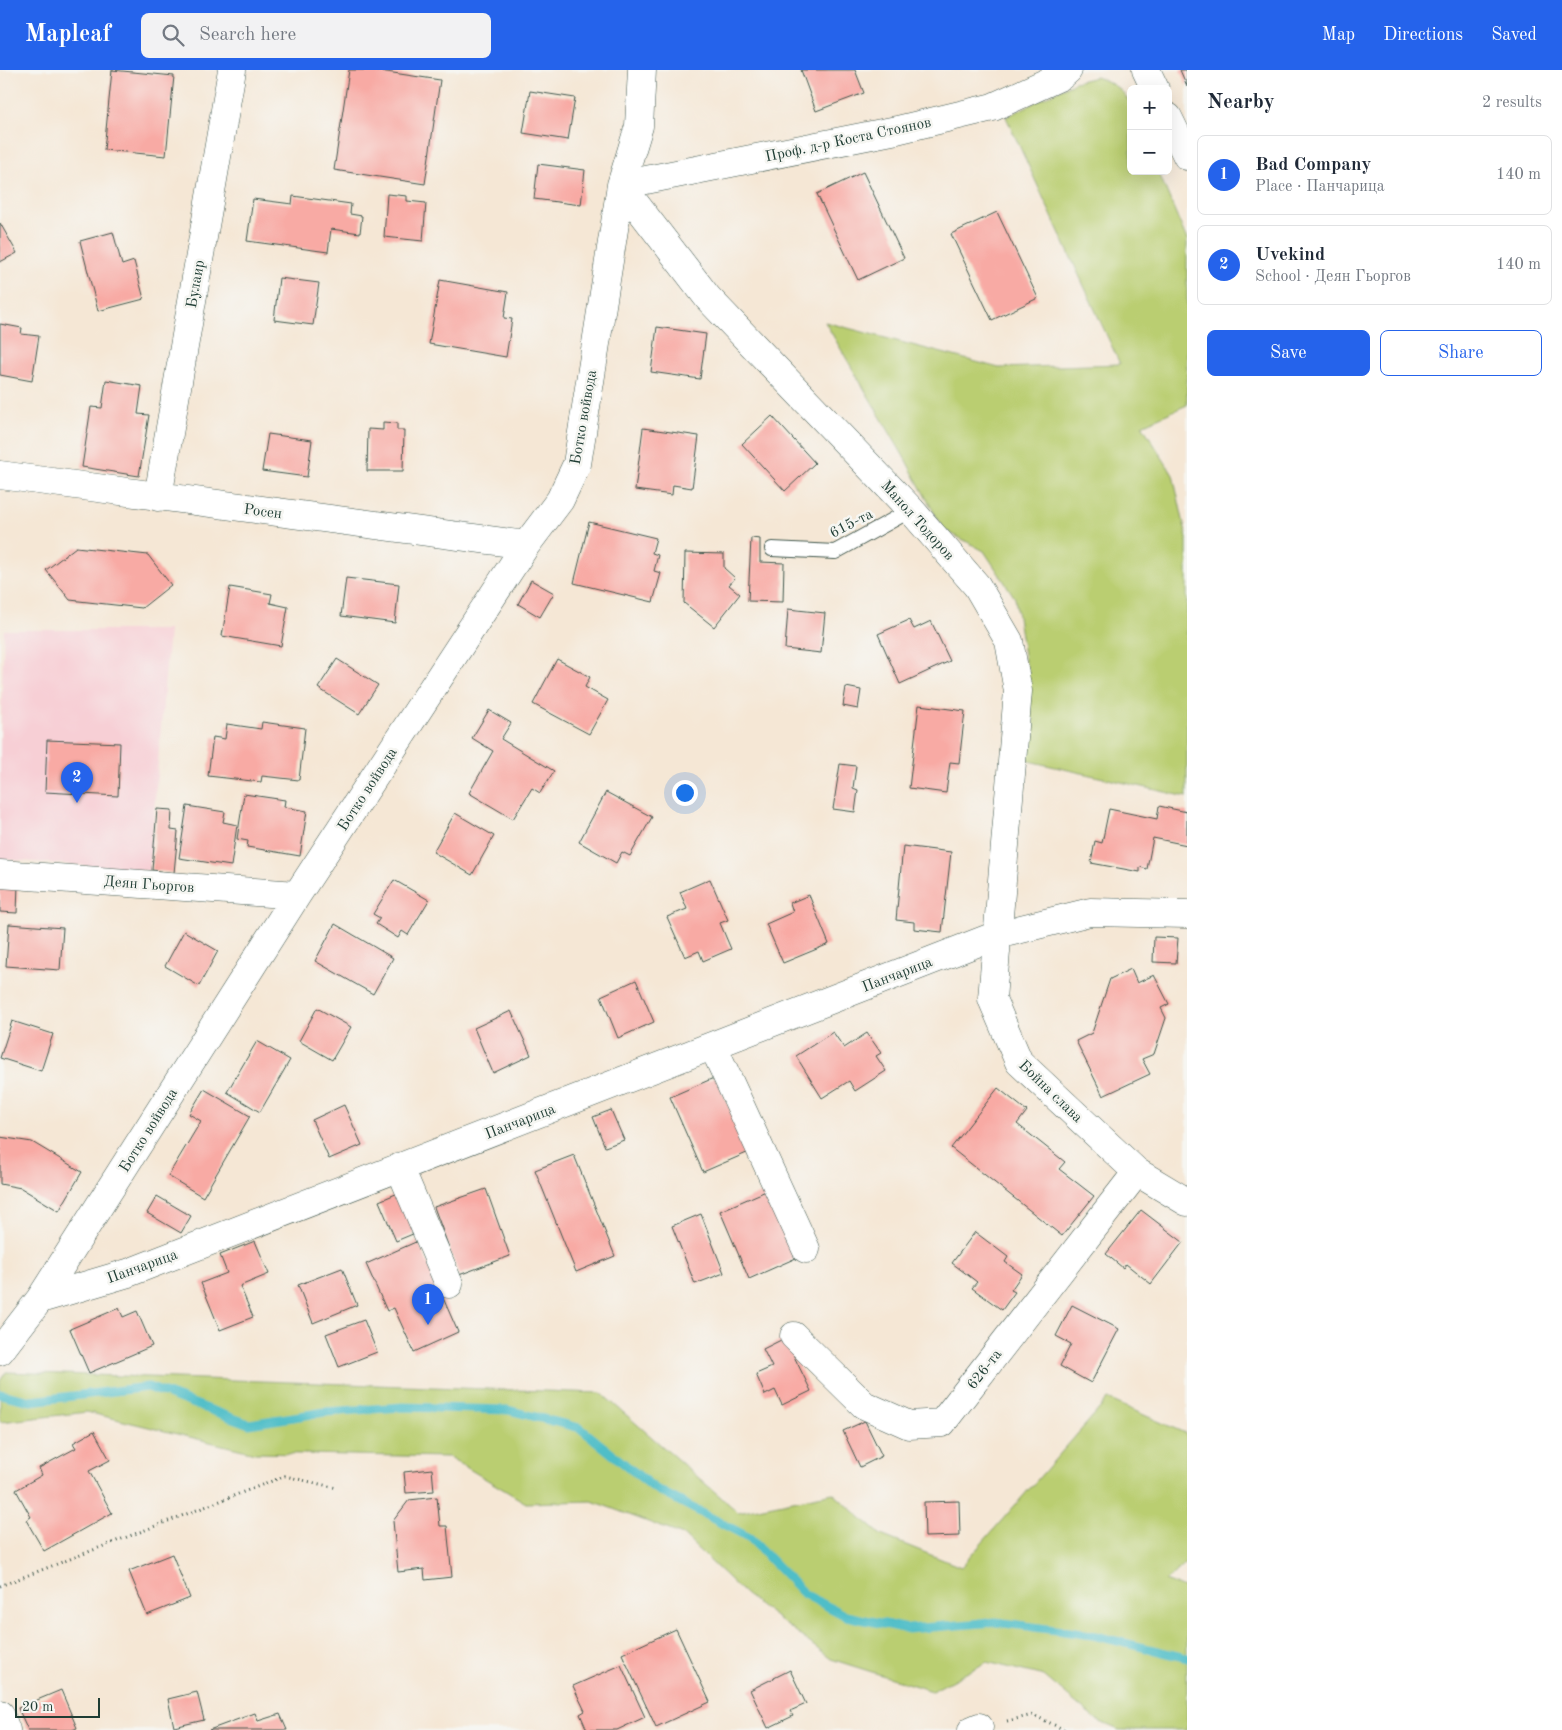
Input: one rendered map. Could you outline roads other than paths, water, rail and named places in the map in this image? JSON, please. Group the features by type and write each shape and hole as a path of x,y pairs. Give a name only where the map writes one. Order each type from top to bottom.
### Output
{"street":[{"name":"Булаир","path":"158,497 232,70"},
{"name":"Ботко войвода","path":"3,1344 40,1300 297,895 526,545 560,500 577,464 621,185 639,126 642,70"},
{"name":"Проф. д-р Коста Стоянов","path":"621,185 898,130 993,107 1061,76 1068,70"},
{"path":"1146,70 1153,85"},
{"path":"1172,124 1187,156"},
{"name":"Манол Тодоров","path":"621,185 708,298 911,510 977,586 1009,641 1018,691 997,935"},
{"name":"Росен","path":"0,475 526,545"},
{"name":"Деян Гьоргов","path":"0,874 297,895"},
{"name":"Панчарица","path":"40,1300 128,1272 997,935 1090,912 1187,914"},
{"name":"Бойна слава","path":"997,935 992,999 1018,1062 1137,1172 1187,1202"},
{"path":"713,1046 806,1249"},
{"path":"400,1168 449,1284"},
{"name":"626-та","path":"794,1336 864,1405 909,1425 942,1423 1137,1172"},
{"path":"0,1714 6,1730"}],"lane":[{"name":"615-та","path":"772,549 836,552 911,510"}],"waterway":[{"path":"0,1394 31,1401 148,1387 249,1424 325,1412 403,1407 508,1410 580,1428 654,1488 750,1538 804,1594 846,1616 908,1629 996,1622 1092,1635 1187,1658"}],"place":[{"name":"Uvekind","path":"77,803"},
{"name":"Bad Company","path":"428,1325"}]}
